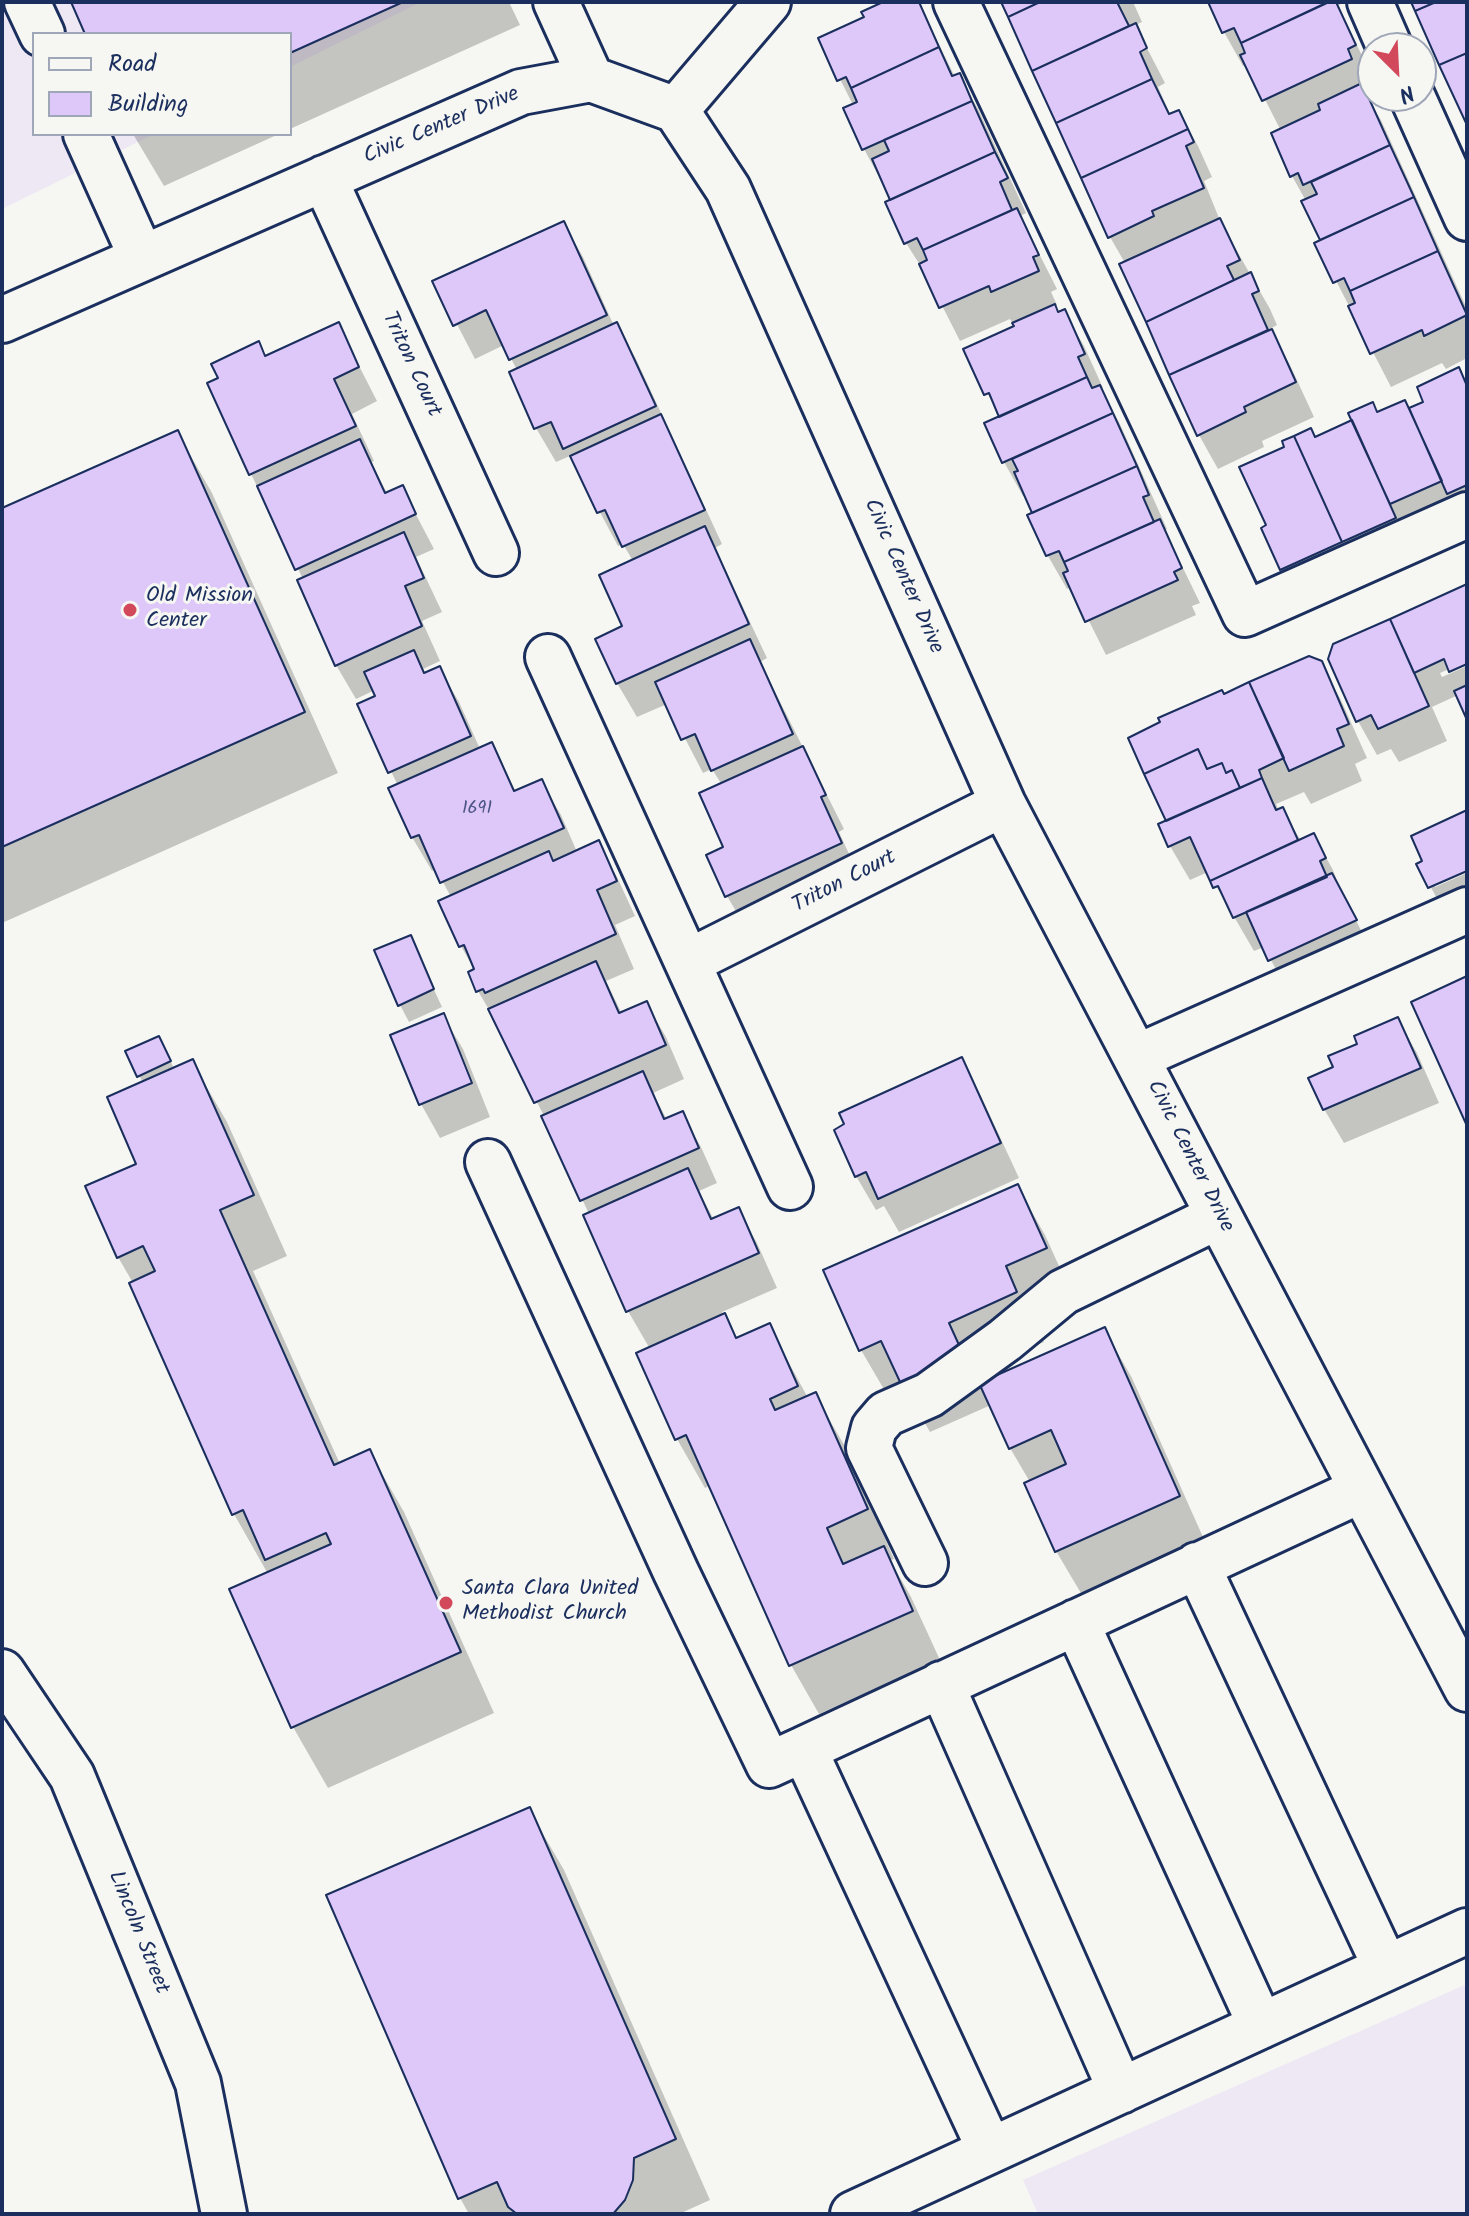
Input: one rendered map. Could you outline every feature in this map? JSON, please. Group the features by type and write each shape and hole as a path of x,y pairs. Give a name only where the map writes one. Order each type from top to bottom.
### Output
{"street":[{"path":"27,2 41,32"},
{"path":"556,2 591,79 676,110 768,2"},
{"path":"956,2 1245,614 1467,515"},
{"path":"1370,2 1383,32"},
{"name":"Civic Center Drive","path":"2,320 521,92 591,79"},
{"name":"Civic Center Drive","path":"676,110 728,189 1003,804 1467,1689"},
{"path":"1419,112 1467,218"},
{"path":"87,136 142,258"},
{"name":"Triton Court","path":"324,178 496,553"},
{"path":"548,657 790,1187"},
{"name":"Triton Court","path":"688,962 1003,804"},
{"path":"1137,1057 1467,910"},
{"path":"488,1162 769,1765 1361,1490"},
{"path":"925,1563 869,1448 874,1428 886,1414 929,1395 1005,1340 1063,1292 1219,1216"},
{"path":"1197,1565 1386,1968"},
{"path":"1076,1622 1261,2026"},
{"name":"Lincoln Street","path":"2,1672 72,1776 198,2083 224,2214"},
{"path":"941,1684 1121,2091"},
{"path":"804,1749 990,2150"},
{"path":"853,2214 1467,1931"}],"shaded area":[{"path":"2,2 421,2 292,66 292,32 32,32 32,136 150,136 2,209"},
{"path":"1467,1984 1467,2214 1038,2214 1023,2180"}],"building":[{"path":"71,2 403,2 292,52 292,32 84,32"},
{"path":"883,2 919,2 939,47 851,88 846,77 837,81 818,38 864,17 861,12"},
{"path":"1001,2 1040,2 1008,17"},
{"path":"1040,2 1117,2 1129,26 1032,71 1008,17"},
{"path":"1208,2 1326,3 1241,43 1234,28 1222,33"},
{"path":"1329,2 1336,2 1356,45 1348,49 1352,59 1262,101 1240,55 1245,53 1241,43"},
{"path":"1411,2 1436,2 1415,11"},
{"path":"1436,2 1467,2 1467,53 1439,65 1437,32 1424,32 1415,11"},
{"path":"1136,23 1147,48 1140,52 1152,79 1056,123 1032,71"},
{"path":"939,47 952,76 960,73 972,101 862,150 843,108 857,102 851,88"},
{"path":"1467,53 1467,122 1466,123 1439,65"},
{"path":"1152,79 1169,114 1179,110 1188,129 1081,178 1056,123"},
{"path":"1357,85 1357,112 1375,112 1390,145 1303,185 1298,173 1290,177 1271,133 1320,110 1318,104"},
{"path":"972,101 995,152 890,200 872,159 889,151 884,140"},
{"path":"1188,129 1194,142 1186,146 1204,188 1152,211 1154,216 1108,238 1081,178"},
{"path":"1390,145 1414,197 1320,240 1301,201 1317,194 1311,182"},
{"path":"995,152 1008,178 1000,182 1012,210 923,250 917,238 904,244 885,202"},
{"path":"1414,197 1438,251 1350,291 1344,278 1333,283 1314,243"},
{"path":"1017,208 1039,255 1033,257 1039,271 991,292 989,286 939,308 919,264 927,260 923,250"},
{"path":"1220,218 1240,260 1227,266 1234,280 1146,322 1119,264"},
{"path":"564,221 607,315 509,360 486,310 453,326 432,281"},
{"path":"1438,251 1467,315 1424,336 1422,330 1370,354 1348,306 1355,303 1350,291"},
{"path":"1251,272 1259,291 1252,294 1268,330 1169,375 1146,322"},
{"path":"1055,304 1058,312 1065,309 1085,354 1078,357 1087,377 999,417 989,393 984,395 963,349"},
{"path":"339,322 359,367 334,379 356,426 249,475 207,383 218,378 211,364 259,341 265,356"},
{"path":"617,322 656,406 563,449 551,422 534,429 509,372"},
{"path":"1272,329 1296,382 1244,407 1246,412 1197,436 1169,375"},
{"path":"1459,367 1467,386 1467,485 1447,494 1409,408 1423,402 1417,387"},
{"path":"1087,377 1092,388 1100,385 1113,413 1002,463 984,423"},
{"path":"1405,400 1442,481 1390,504 1348,413 1373,402 1377,412"},
{"path":"1113,413 1137,466 1032,513 1014,472 1018,471 1012,459"},
{"path":"661,414 705,510 622,547 605,510 597,513 570,456"},
{"path":"1352,420 1396,518 1342,542 1294,436 1311,428 1315,437"},
{"name":"Old Mission Center","path":"178,430 305,712 2,847 2,508"},
{"path":"1294,436 1342,542 1280,570 1261,528 1266,525 1239,467 1284,447 1282,441"},
{"path":"360,439 385,493 403,485 416,514 295,570 257,486"},
{"path":"1137,466 1149,495 1143,497 1154,522 1064,562 1059,551 1046,556 1027,515"},
{"path":"1160,519 1182,568 1174,572 1178,580 1085,622 1063,573 1068,571 1064,562"},
{"path":"705,526 749,624 616,684 595,639 622,626 599,575"},
{"path":"404,532 424,578 405,586 422,626 335,666 297,580"},
{"path":"1467,584 1467,664 1449,672 1444,659 1414,673 1390,619"},
{"path":"1390,619 1429,706 1378,729 1371,715 1356,722 1328,659 1333,644"},
{"path":"750,639 793,734 711,771 695,734 681,740 655,682"},
{"path":"414,650 424,673 440,666 471,736 388,773 357,704 375,696 364,672"},
{"path":"1309,656 1322,661 1349,724 1337,729 1344,746 1289,771 1249,682"},
{"path":"1249,682 1284,758 1259,770 1262,778 1240,788 1232,770 1226,773 1222,763 1207,769 1198,749 1144,774 1128,738 1160,722 1158,718 1222,690 1224,694"},
{"path":"1467,685 1467,720 1454,691"},
{"path":"492,742 514,791 542,779 564,828 440,883 419,835 411,838 388,788"},
{"path":"803,746 826,795 821,797 842,843 725,897 706,855 723,847 699,793"},
{"path":"1198,749 1207,769 1222,763 1226,773 1232,770 1240,788 1166,821 1144,774"},
{"path":"1262,778 1276,810 1283,807 1298,840 1210,881 1190,837 1168,847 1158,824"},
{"path":"1467,810 1467,871 1428,888 1416,864 1422,861 1411,836"},
{"path":"1314,833 1326,858 1320,861 1327,877 1233,918 1218,886 1213,888 1210,881"},
{"path":"599,840 617,881 597,890 616,934 485,993 483,989 476,992 468,972 474,969 464,945 459,947 438,901 549,851 553,861"},
{"path":"1332,873 1357,920 1268,961 1246,912"},
{"path":"411,935 434,989 398,1006 374,950"},
{"path":"596,961 619,1013 647,1001 666,1045 534,1103 488,1009"},
{"path":"1467,976 1467,1126 1411,1002"},
{"path":"444,1013 472,1083 419,1105 390,1035"},
{"path":"1398,1017 1421,1068 1323,1110 1308,1078 1333,1067 1328,1056 1357,1044 1354,1036"},
{"path":"159,1036 171,1061 137,1077 125,1051"},
{"path":"962,1057 1001,1143 878,1199 866,1172 855,1177 834,1130 844,1124 839,1113"},
{"path":"193,1059 254,1195 220,1210 334,1465 370,1449 461,1652 291,1728 229,1589 331,1544 326,1533 265,1560 243,1510 232,1515 129,1283 155,1271 143,1246 117,1258 85,1186 136,1164 107,1097"},
{"path":"643,1071 664,1119 683,1111 699,1148 580,1201 541,1116"},
{"path":"688,1168 711,1219 739,1207 759,1253 626,1312 583,1215"},
{"path":"1018,1184 1047,1248 1006,1266 1017,1292 949,1323 964,1356 901,1384 881,1341 859,1351 823,1270"},
{"path":"725,1313 736,1338 770,1323 798,1386 770,1399 775,1410 816,1392 868,1509 827,1528 843,1564 884,1546 913,1611 789,1666 686,1435 675,1440 636,1353"},
{"path":"1105,1327 1180,1496 1055,1552 1024,1483 1066,1464 1051,1430 1009,1449 979,1383"},
{"path":"530,1807 676,2139 634,2158 633,2180 625,2200 613,2214 517,2214 508,2207 497,2182 458,2199 326,1895"}],"place":[{"name":"Old Mission Center","path":"130,610"},
{"name":"Santa Clara United Methodist Church","path":"446,1603"}]}
